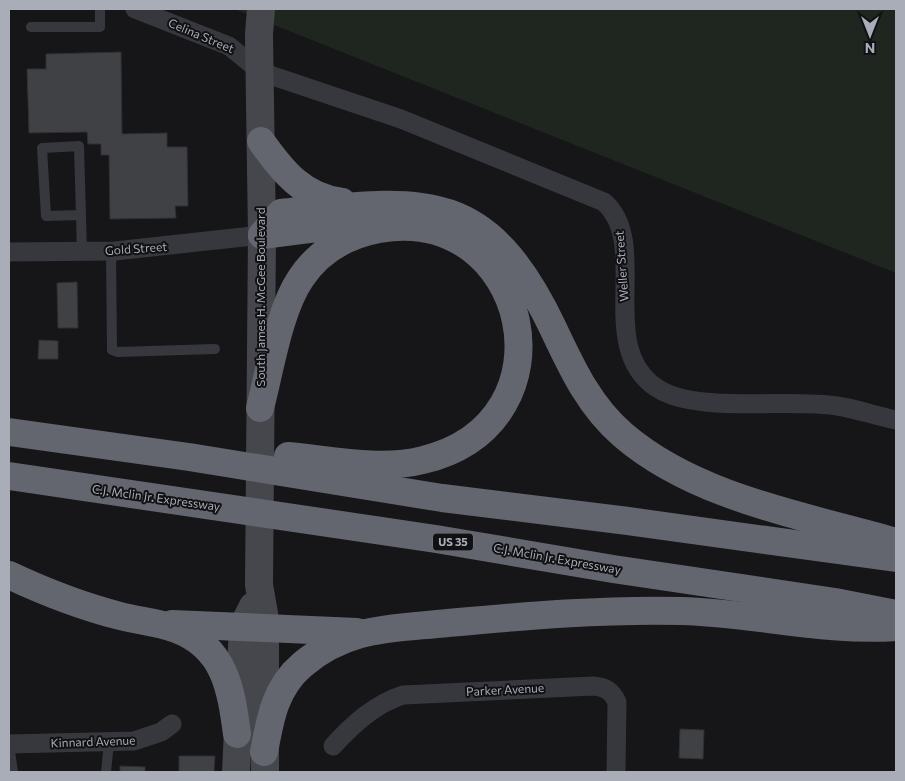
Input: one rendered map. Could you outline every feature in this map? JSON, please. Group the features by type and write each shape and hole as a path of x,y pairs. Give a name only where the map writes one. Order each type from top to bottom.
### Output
{"highway":[{"path":"262,141 285,173 300,187 316,196 329,200 364,204"},
{"path":"262,235 281,213 364,204 404,203 449,212 473,224 489,235 524,273 540,301 577,378 591,400 617,429 646,453 673,469 706,484 772,508 896,542"},
{"path":"172,455 203,453 269,455 366,464 404,463 422,460 449,452 480,434 495,418 508,394 518,361 518,325 507,292 481,258 451,238 414,228 369,226 309,229 262,235"},
{"path":"260,408 290,299 300,278 315,260 340,242 366,232 389,228"},
{"path":"9,432 172,455 442,498 896,558"},
{"name":"C.J. Mclin Jr. Expressway","path":"9,476 436,539 613,569 836,602 896,614"},
{"path":"9,575 76,604 159,624 191,636 205,645 218,662 232,696 237,734"},
{"path":"159,624 254,626 361,632 527,615 597,611 683,611 843,627 896,628"},
{"path":"264,762 272,712 280,692 288,679 302,665 324,649 361,632"}],"main road":[{"name":"South James H. McGee Boulevard","path":"236,772 237,734 259,585 262,235 260,9"},
{"name":"South James H. McGee Boulevard","path":"254,626 264,762"}],"street":[{"name":"Celina Street","path":"134,9 229,46 261,72"},
{"name":"Weller Street","path":"261,72 401,119 604,202 615,213 621,232 626,332 631,356 645,379 658,389 688,401 837,406 896,420"},
{"name":"Gold Street","path":"9,252 111,251 262,235"},
{"name":"Parker Avenue","path":"333,746 375,707 386,700 403,695 598,686 604,687 612,693 616,702 616,772"},
{"name":"Kinnard Avenue","path":"9,744 109,742 144,739 161,732 172,724"}],"lane":[{"path":"31,27 100,26 100,9"},
{"path":"81,215 46,216 42,148 79,146 81,215 82,252"},
{"path":"111,251 112,350 118,352 215,349"},
{"path":"106,772 109,742"},
{"path":"9,744 13,772"}],"shaded area":[{"path":"234,9 896,9 896,273"}],"building":[{"path":"121,52 122,134 167,133 167,147 187,147 188,206 175,206 176,218 110,219 109,155 101,155 101,144 88,144 87,132 29,133 27,69 46,69 46,54"},
{"path":"77,282 78,328 58,328 57,283"},
{"path":"39,340 58,341 58,359 38,359"},
{"path":"680,729 704,730 703,759 679,758"},
{"path":"179,756 215,756 214,772 179,772"},
{"path":"120,766 145,767 145,772 120,772"}]}
